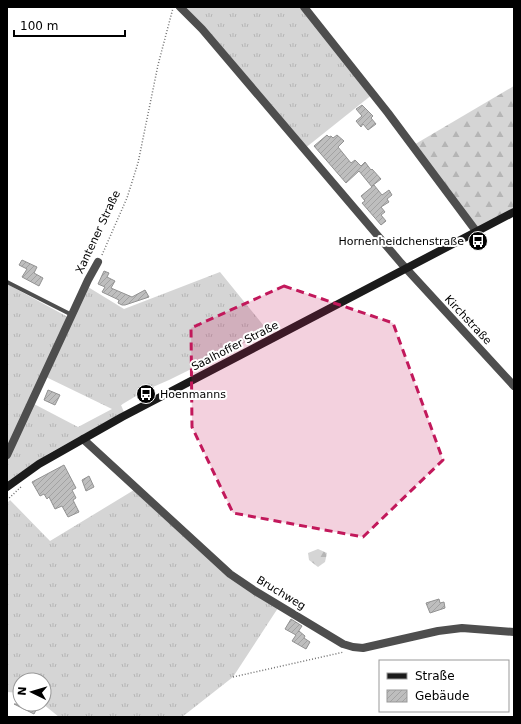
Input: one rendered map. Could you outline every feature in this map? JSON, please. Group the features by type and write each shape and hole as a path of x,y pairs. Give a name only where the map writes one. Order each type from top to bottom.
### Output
{"main road":[{"name":"Saalhoffer Straße","path":"7,487 39,464 150,402 514,212"}],"street":[{"path":"180,7 202,29 406,269"},
{"path":"304,7 388,113 476,231"},
{"name":"Xantener Straße","path":"7,455 88,280 98,262"},
{"name":"Kirchstraße","path":"406,269 514,386"},
{"name":"Bruchweg","path":"83,439 230,574 255,591 343,644 363,648 438,631 462,628 514,632"}],"lane":[{"path":"7,282 72,315"}],"path":[{"name":"Xantener Straße","path":"98,262 127,198 138,163 158,65 173,7"},
{"path":"233,677 349,651"}],"highlighted area":[{"path":"284,286 393,323 443,460 363,537 233,513 192,427 191,328"}],"green space":[{"path":"180,7 304,7 373,94 304,149"},
{"path":"514,86 514,211 476,231 412,146"},
{"path":"220,272 268,331 146,390 121,405 124,412 48,454 8,481 7,460 34,404 78,427 112,409 46,377 88,287 124,309"},
{"path":"7,284 66,316 67,318 7,450"},
{"path":"134,490 184,537 278,608 233,677 182,717 59,717 52,711 52,672 12,672 12,692 7,692 7,503 10,500 50,541"},
{"path":"318,549 327,553 325,562 318,567 309,560 308,553"}],"building":[{"path":"362,105 373,116 371,118 376,124 368,130 363,124 361,127 356,121 362,116 356,109"},
{"path":"327,135 333,138 337,135 344,141 338,147 351,163 355,160 361,166 365,162 381,179 372,186 374,185 382,195 389,190 392,195 387,199 389,202 381,207 385,212 381,215 386,221 381,225 362,203 365,201 361,196 372,187 359,171 346,183 314,146"},
{"path":"22,260 37,267 34,273 43,278 39,286 22,277 27,269 19,265"},
{"path":"104,271 109,273 107,277 115,281 111,288 132,297 145,290 149,297 125,305 118,303 119,300 102,292 105,287 98,284"},
{"path":"48,390 60,395 55,405 44,400"},
{"path":"64,465 76,488 72,490 76,498 73,500 79,512 68,517 62,506 55,509 49,497 47,499 44,494 40,496 32,482"},
{"path":"89,476 94,487 86,491 82,480"},
{"path":"439,599 440,603 444,602 445,608 430,613 426,603"},
{"path":"291,619 302,626 298,632 299,631 305,636 304,638 310,642 306,649 292,641 296,635 285,629"}],"place":[{"name":"Hornenheidchenstraße","path":"478,241"},
{"name":"Hoenmanns","path":"146,394"}]}
